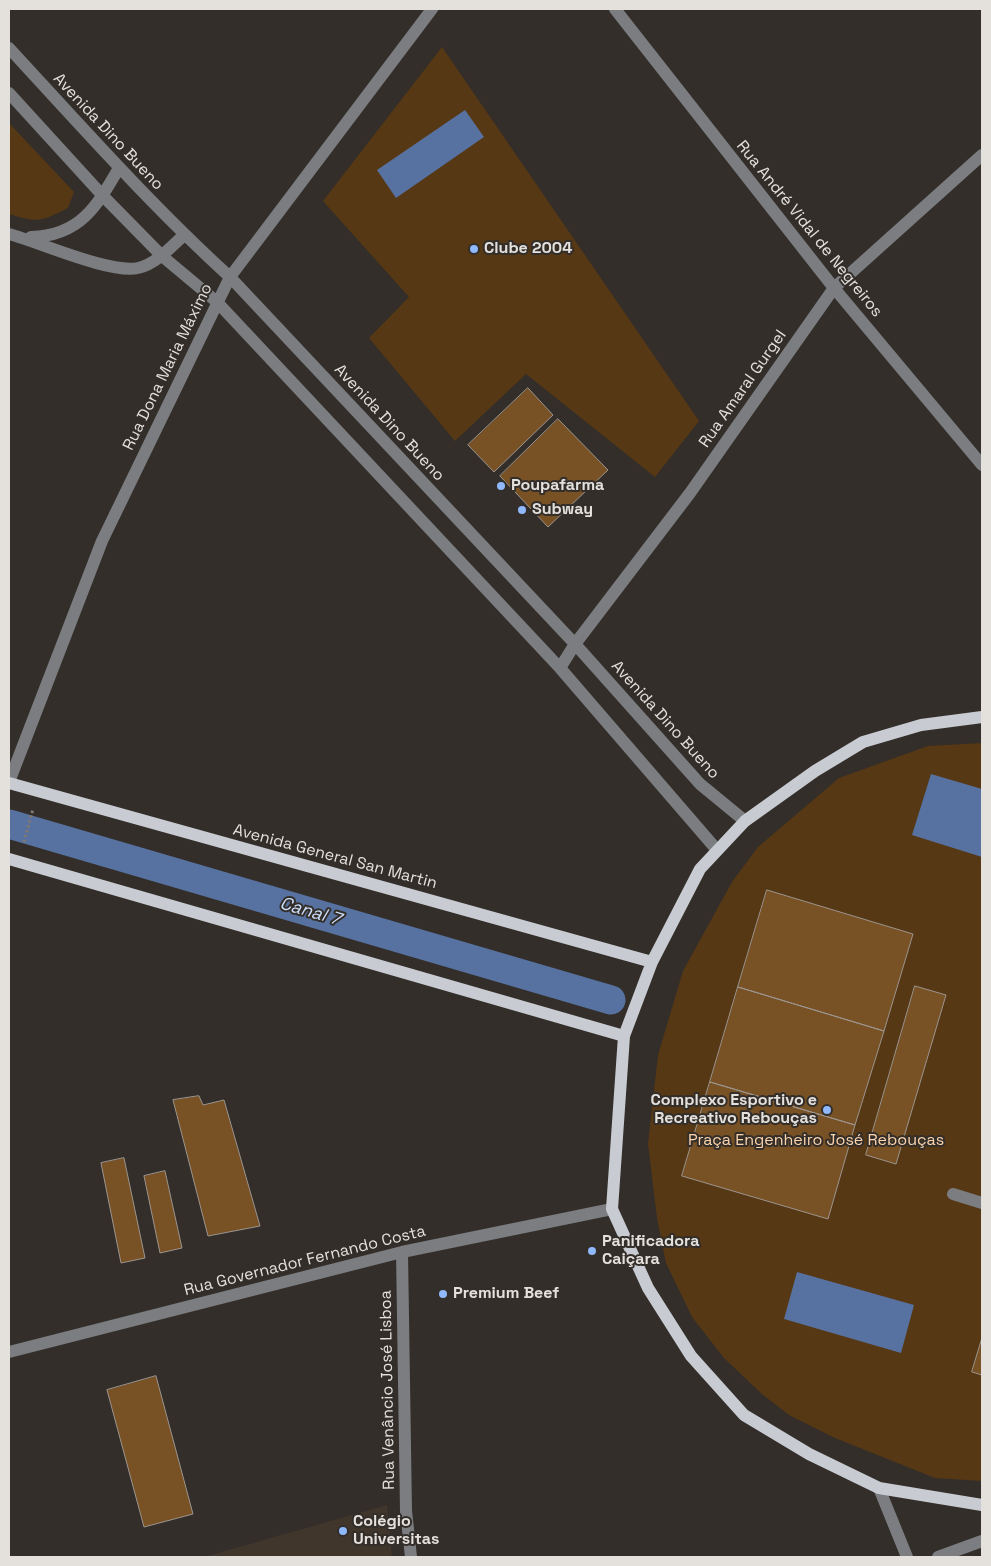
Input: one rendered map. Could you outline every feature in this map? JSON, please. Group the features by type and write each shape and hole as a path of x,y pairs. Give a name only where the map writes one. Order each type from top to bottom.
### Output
{"main road":[{"path":"982,717 921,725 863,742 815,771 745,821 700,869 652,962 624,1036 612,1209 652,1296 691,1356 744,1415 809,1454 879,1488 982,1505"},
{"name":"Avenida General San Martin","path":"9,783 652,962"},
{"path":"14,860 624,1036"}],"street":[{"name":"Rua Dona Maria Máximo","path":"9,783 102,542 230,277 432,9"},
{"name":"Rua André Vidal de Negreiros","path":"615,9 834,288 982,465"},
{"name":"Avenida Dino Bueno","path":"9,48 119,168 184,235 230,277 575,644 700,784 745,821"},
{"path":"9,92 103,196 162,256 217,302 560,668 717,850"},
{"name":"Rua Amaral Gurgel","path":"560,668 575,644 690,494 834,288 982,155"},
{"path":"15,235 44,237 63,233 78,224 103,196 119,168"},
{"path":"15,235 108,266 138,268 162,256 184,235"},
{"path":"953,1194 982,1203"},
{"name":"Rua Governador Fernando Costa","path":"9,1352 402,1252 612,1209"},
{"name":"Rua Venâncio José Lisboa","path":"402,1252 406,1511 411,1557"},
{"path":"879,1488 907,1557"},
{"path":"938,1557 982,1541"}],"path":[{"path":"14,860 38,792"}],"shaded area":[{"name":"Colégio Universitas","path":"387,1505 392,1557 204,1557"}],"green space":[{"name":"Clube 2004","path":"442,47 699,421 655,477 526,374 455,441 369,338 409,297 323,201"},
{"path":"9,123 74,192 68,208 39,220 9,214"},
{"name":"Complexo Esportivo e Recreativo Rebouças","path":"982,743 982,1481 935,1478 835,1438 789,1415 762,1394 724,1358 692,1317 666,1263 657,1218 648,1144 658,1055 683,971 732,882 758,847 839,778 928,746"}],"water":[{"path":"465,110 484,137 396,198 377,170"},
{"path":"931,774 982,789 982,857 912,835"},
{"path":"797,1272 914,1305 901,1353 784,1319"}],"building":[{"path":"528,388 553,415 494,472 468,445"},
{"path":"558,419 608,470 548,527 500,476"},
{"path":"767,890 913,934 884,1031 738,987"},
{"path":"915,986 946,995 896,1164 866,1155"},
{"path":"738,987 884,1031 855,1125 710,1082"},
{"path":"710,1082 855,1125 828,1219 682,1176"},
{"path":"199,1096 203,1105 224,1100 260,1226 208,1236 173,1100"},
{"path":"124,1158 145,1258 121,1263 101,1163"},
{"path":"165,1171 182,1248 160,1253 144,1176"},
{"path":"982,1338 982,1375 972,1372"},
{"path":"156,1376 193,1514 144,1527 107,1390"}],"waterway":[{"name":"Canal 7","path":"9,824 611,1000"}],"place":[{"name":"Clube 2004","path":"474,249"},
{"name":"Poupafarma","path":"501,486"},
{"name":"Subway","path":"522,510"},
{"name":"Complexo Esportivo e Recreativo Rebouças","path":"827,1110"},
{"name":"Panificadora Caiçara","path":"592,1251"},
{"name":"Premium Beef","path":"443,1294"},
{"name":"Colégio Universitas","path":"343,1531"}],"park label":[{"name":"Praça Engenheiro José Rebouças","path":"816,1141"}]}
